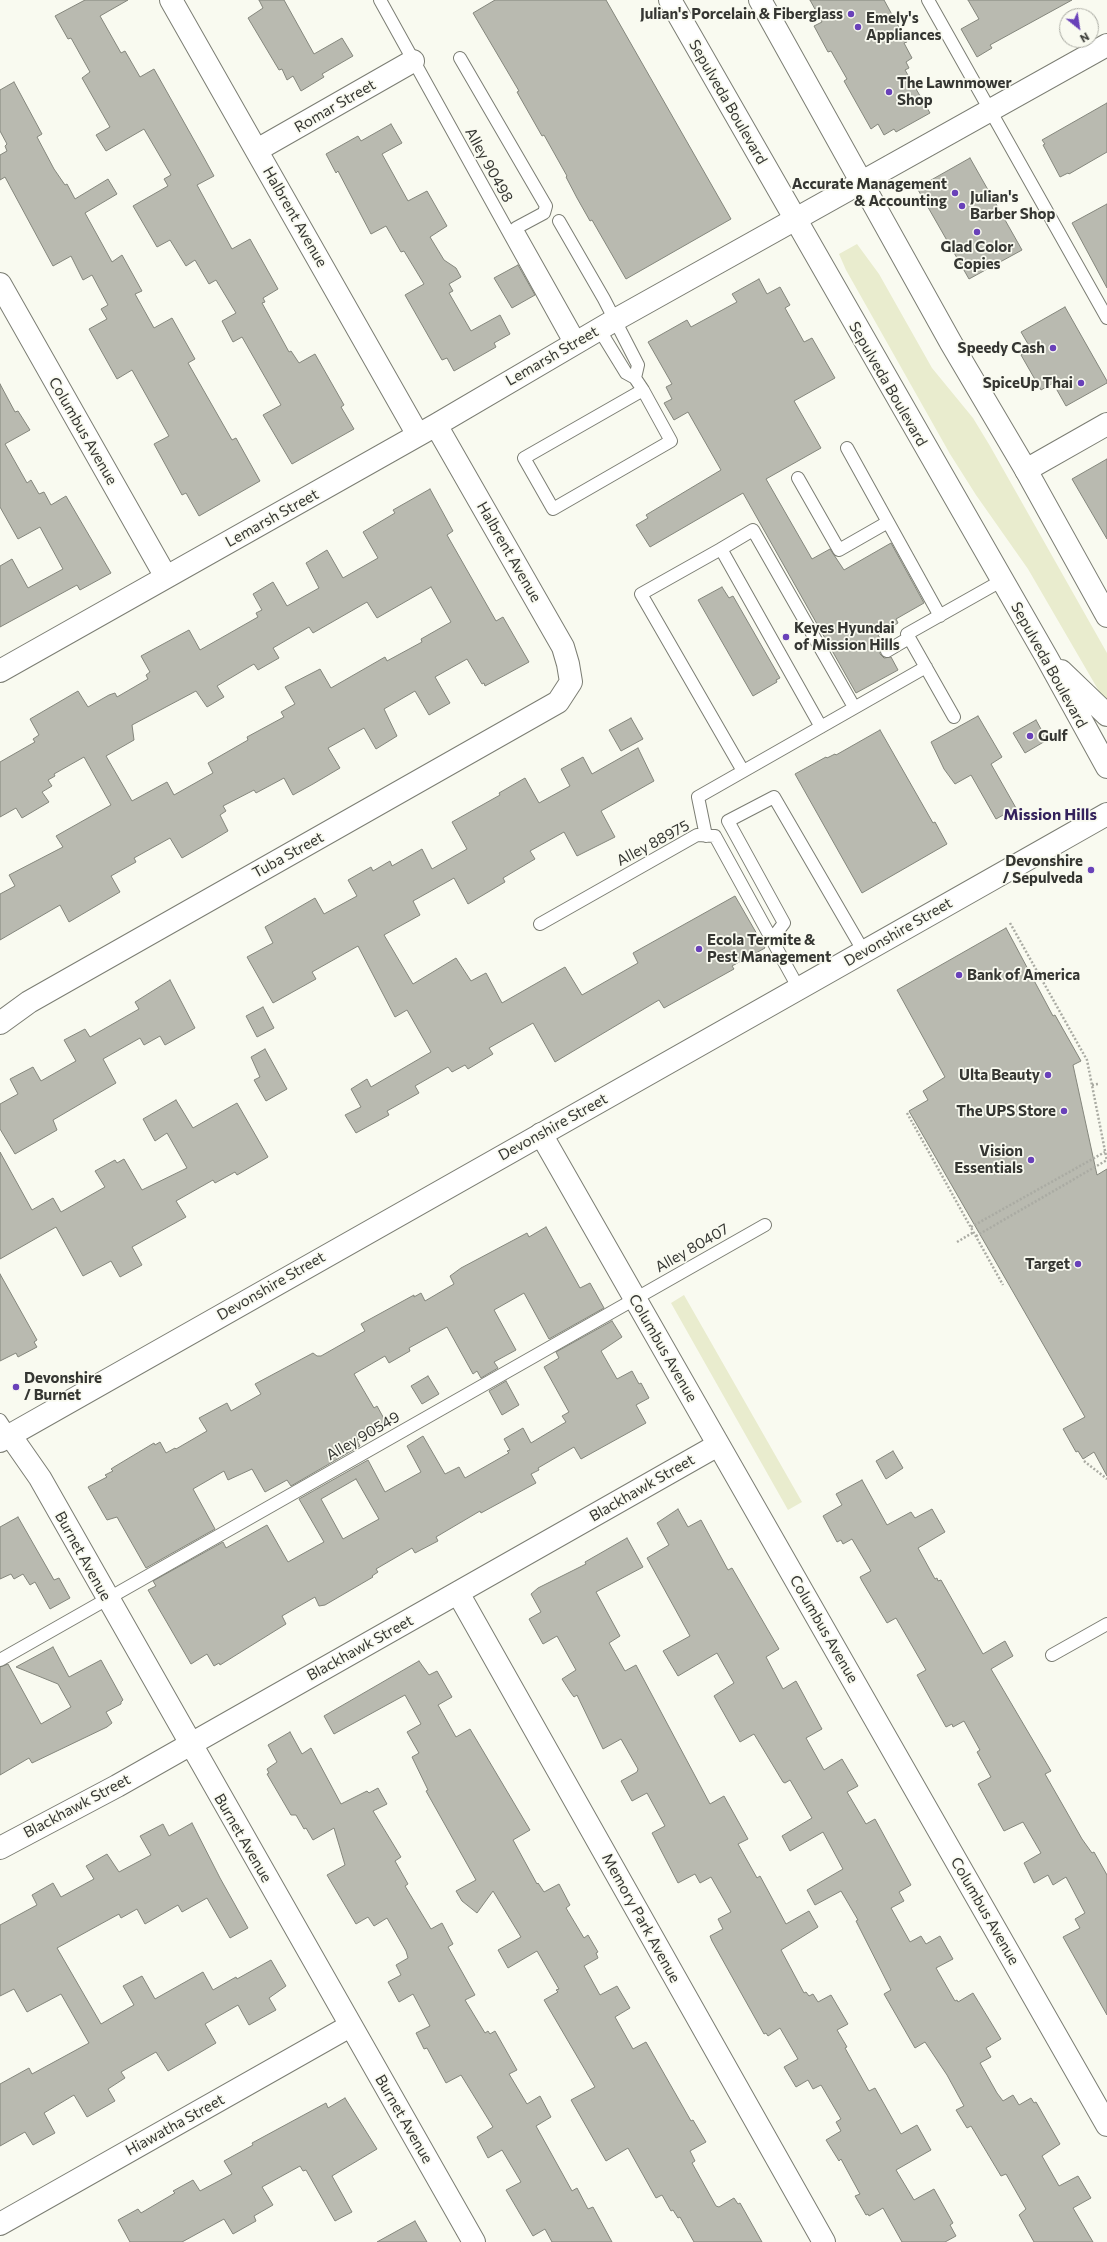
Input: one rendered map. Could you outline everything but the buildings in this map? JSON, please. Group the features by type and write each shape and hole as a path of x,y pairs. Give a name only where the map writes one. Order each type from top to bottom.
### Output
{"street":[{"name":"Halbrent Avenue","path":"171,0 257,150 427,430 563,647 571,682"},
{"name":"Sepulveda Boulevard","path":"670,0 1001,581 1047,658 1107,767"},
{"path":"760,0 951,343 1026,470 1107,616"},
{"name":"Lemarsh Street","path":"0,672 427,430 575,342 863,183 1107,45"},
{"name":"Romar Street","path":"257,150 413,61"},
{"name":"Columbus Avenue","path":"0,284 166,577"},
{"path":"1026,470 1107,424"},
{"path":"1047,658 1107,714"},
{"name":"Tuba Street","path":"0,1022 29,1002 558,702 571,682"},
{"name":"Devonshire Street","path":"3,1432 541,1134 1107,814"},
{"name":"Columbus Avenue","path":"541,1134 1107,2124"},
{"name":"Burnet Avenue","path":"3,1432 40,1478 107,1600 474,2242"},
{"name":"Blackhawk Street","path":"0,1848 117,1786 718,1445"},
{"name":"Memory Park Avenue","path":"458,1593 824,2242"},
{"name":"Hiawatha Street","path":"0,2224 350,2026"}],"lane":[{"name":"Alley 90498","path":"380,0 413,61 575,342"},
{"path":"928,0 1107,318"},
{"path":"460,58 546,206 544,213 516,228 575,342"},
{"path":"559,221 607,324 626,373 635,378 643,390 671,441 553,509 524,458 643,390"},
{"path":"607,324 638,365 635,378"},
{"path":"847,448 940,616"},
{"path":"798,478 840,550 888,522"},
{"path":"743,771 641,594 753,530 841,676 854,707"},
{"path":"721,549 821,726"},
{"path":"954,717 907,634 1001,581"},
{"path":"887,650 910,638"},
{"path":"706,836 698,797 926,667"},
{"path":"772,939 784,923 728,821 774,797 864,952"},
{"name":"Alley 88975","path":"540,924 697,835 714,836 799,989"},
{"name":"Alley 80407","path":"635,1299 765,1225"},
{"name":"Alley 90549","path":"0,1660 635,1299"},
{"path":"1052,1655 1107,1624"}],"path":[{"path":"976,1236 1107,1160 1087,1060 1010,923"},
{"path":"1092,1085 1098,1084"},
{"path":"907,1113 1003,1285"},
{"path":"971,1227 1105,1152"},
{"path":"956,1242 974,1232"},
{"path":"1084,1461 1107,1479"}],"green space":[{"path":"857,244 879,274 932,368 973,418 1107,653 1107,705 1028,569 976,495 950,454 846,270 839,254"},
{"path":"684,1295 802,1502 788,1510 671,1303"}],"place":[{"name":"Julian's Porcelain & Fiberglass","path":"851,14"},
{"name":"Emely's Appliances","path":"858,27"},
{"name":"The Lawnmower Shop","path":"889,92"},
{"name":"Accurate Management & Accounting","path":"955,193"},
{"name":"Julian's Barber Shop","path":"962,206"},
{"name":"Glad Color Copies","path":"977,232"},
{"name":"Speedy Cash","path":"1053,348"},
{"name":"SpiceUp Thai","path":"1081,383"},
{"name":"Keyes Hyundai of Mission Hills","path":"786,637"},
{"name":"Gulf","path":"1030,736"},
{"name":"Devonshire / Sepulveda","path":"1091,870"},
{"name":"Ecola Termite & Pest Management","path":"699,949"},
{"name":"Bank of America","path":"959,975"},
{"name":"Ulta Beauty","path":"1048,1075"},
{"name":"The UPS Store","path":"1064,1111"},
{"name":"Vision Essentials","path":"1031,1160"},
{"name":"Target","path":"1078,1264"},
{"name":"Devonshire / Burnet","path":"16,1387"}],"district":[{"name":"Mission Hills","path":"1050,815"}]}
